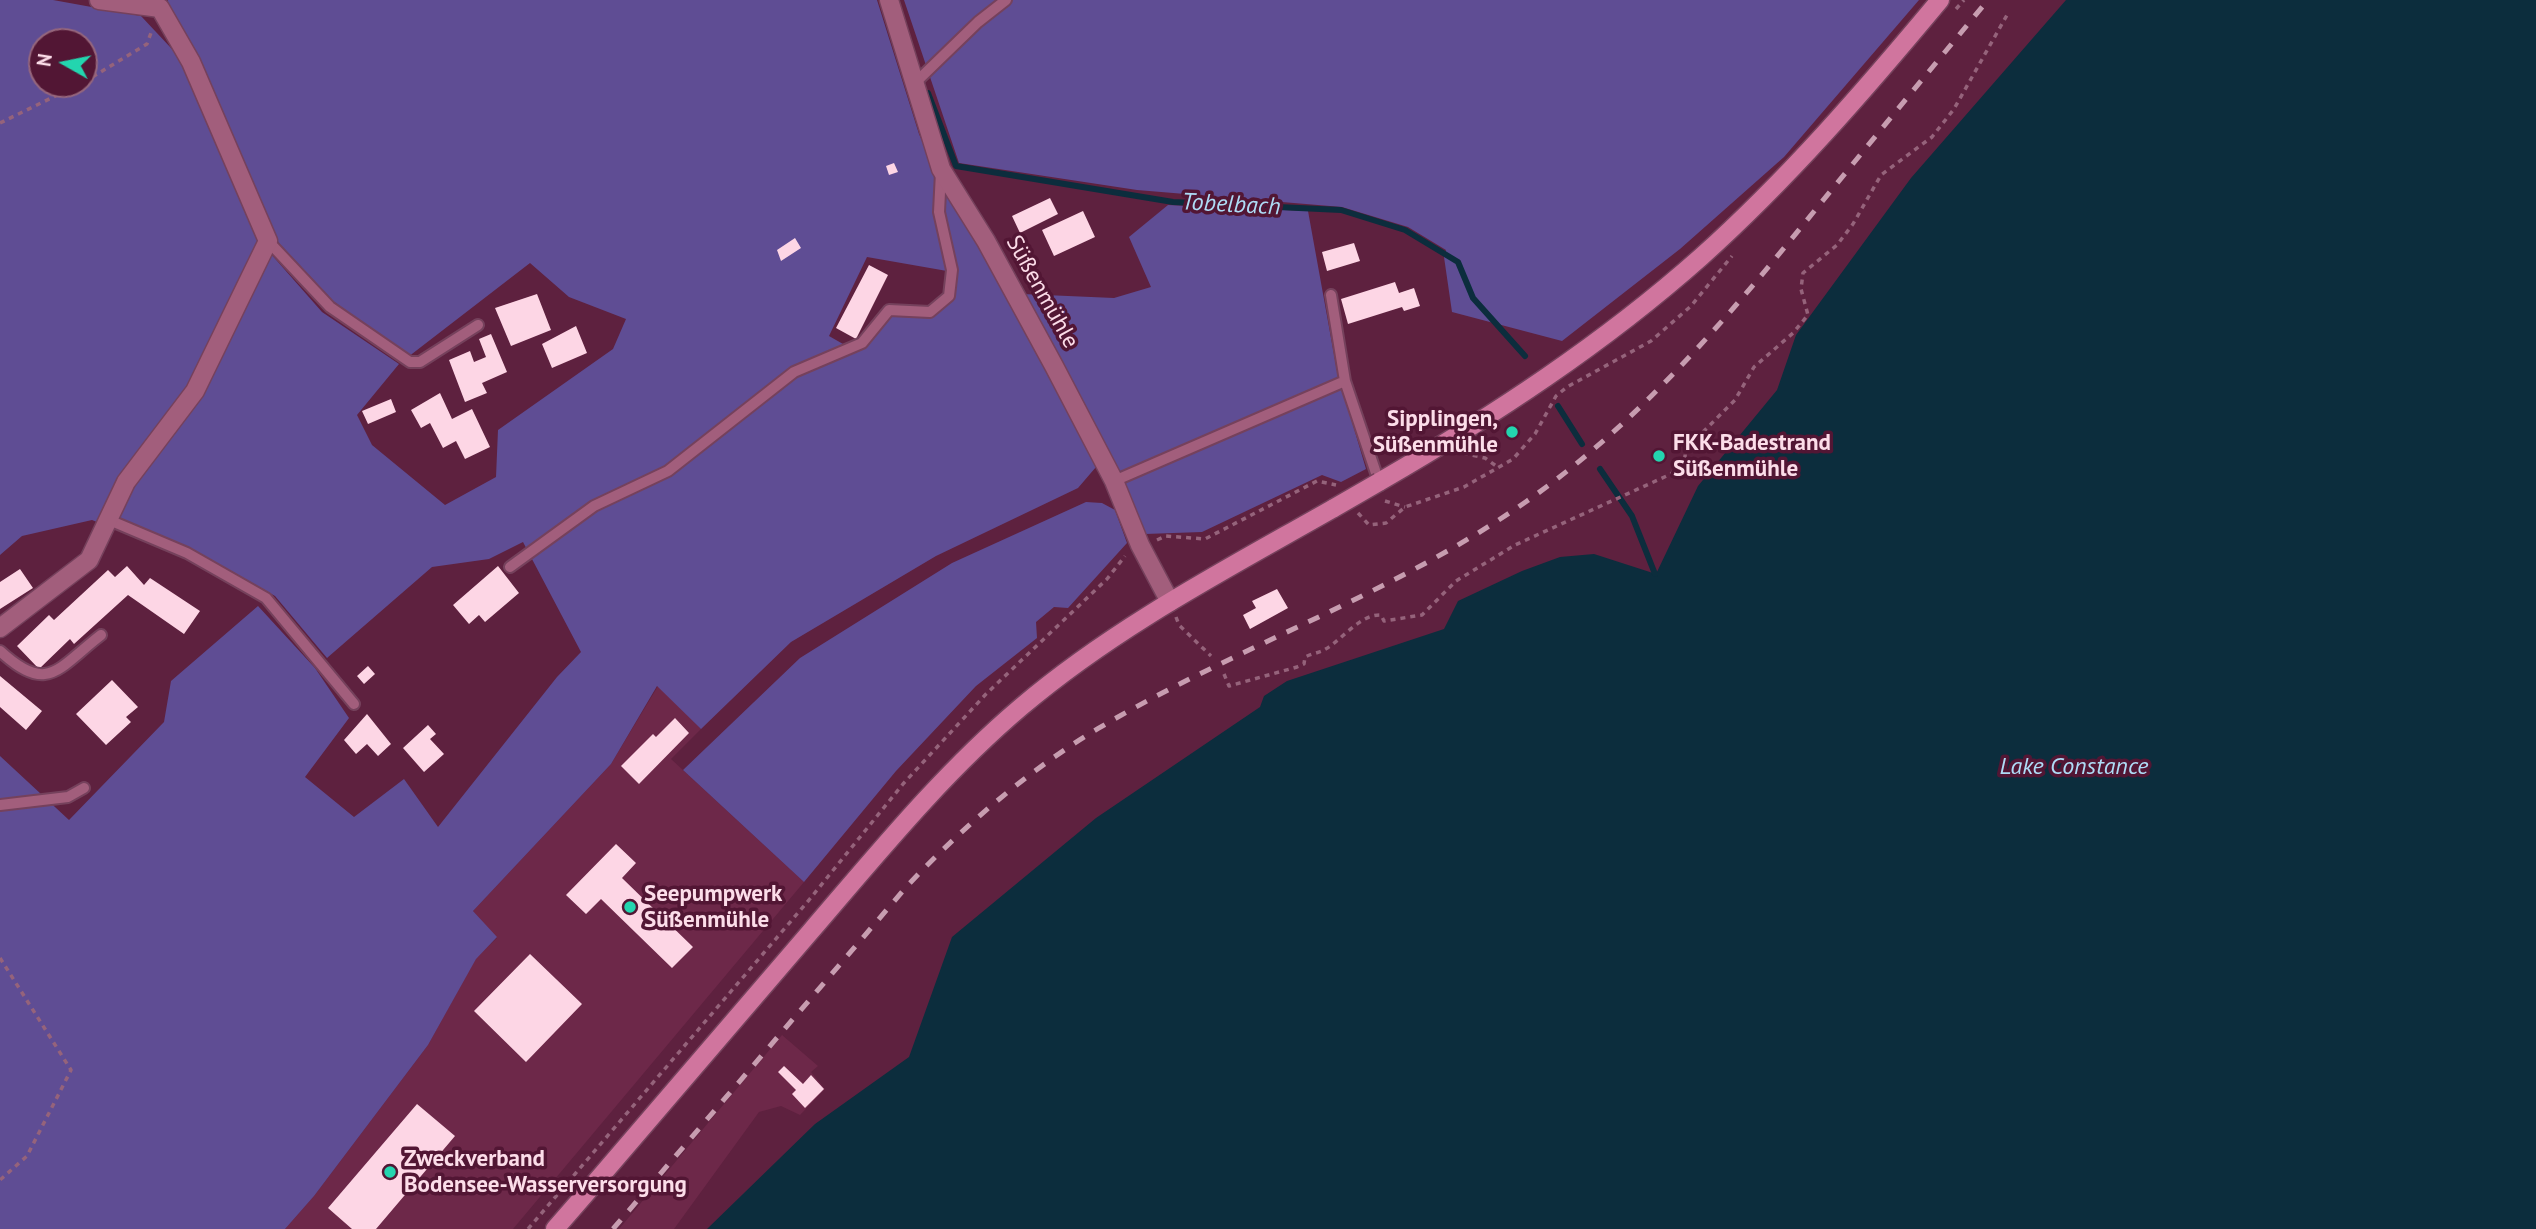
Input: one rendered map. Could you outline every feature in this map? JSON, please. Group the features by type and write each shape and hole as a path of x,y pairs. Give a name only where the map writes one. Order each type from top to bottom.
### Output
{"main road":[{"path":"555,1229 908,818 972,751 1021,707 1068,671 1170,602 1474,427 1573,359 1700,257 1779,183 1940,0"}],"street":[{"path":"0,628 89,560 127,482 195,391 268,241 191,62 162,4 99,0"},
{"name":"Süßenmühle","path":"889,0 941,169 986,241 1114,481 1140,545 1170,602"}],"lane":[{"path":"915,83 978,22 1006,0"},
{"path":"510,567 594,506 668,471 794,372 862,343 889,310 930,312 949,296 952,270 939,212 941,169"},
{"path":"268,241 330,307 410,362 420,362 478,325"},
{"path":"1331,295 1345,380 1379,482"},
{"path":"1114,481 1345,380"},
{"path":"108,520 187,553 266,598 354,704"},
{"path":"0,650 22,670 38,677 52,673 101,635"},
{"path":"0,805 68,797 84,788"}],"path":[{"path":"98,73 147,44 162,4"},
{"path":"1224,674 1230,686 1297,667 1304,664 1305,657 1348,635 1358,624 1373,615 1381,615 1384,621 1422,615 1456,581 1515,545 1671,474 1685,457 1686,439 1697,438 1735,400 1754,367 1808,315 1801,289 1803,273 1837,245 1853,224 1881,175 1932,138 1960,99 2007,15"},
{"path":"0,123 51,98"},
{"path":"1358,512 1369,525 1386,523 1405,507 1464,487 1513,460 1546,414"},
{"path":"1140,545 1166,536 1205,539 1317,481 1336,485"},
{"path":"1385,501 1405,507"},
{"path":"1170,602 1179,625 1211,656"},
{"path":"0,958 71,1070 27,1156 0,1180"}],"shaded area":[{"path":"0,0 53,0 141,16 186,64 259,241 188,387 120,481 97,522 92,520 22,536 0,555"},
{"path":"168,0 877,0 919,134 946,194 994,271 1096,467 1078,488 936,556 791,642 701,729 657,686 611,764 473,911 497,937 476,959 428,1045 314,1196 285,1229 0,1229 0,756 69,820 164,722 171,681 258,606 315,668 349,718 305,777 354,817 404,779 438,827 557,677 581,652 523,542 489,559 432,567 327,658 275,596 190,548 117,517 131,486 271,254 322,312 399,364 357,415 372,445 445,505 496,477 498,430 613,349 626,319 569,297 530,263 408,357 333,301 276,240 164,8","holes":["867,257 947,271 943,294 928,306 887,304 862,338 843,344 829,336"]},
{"path":"904,0 1919,0 1784,157 1680,249 1562,341 1452,312 1444,257 1446,250 1408,227 1342,207 1137,190 959,163"},
{"path":"1168,205 1308,211 1337,371 1366,469 1341,482 1322,475 1202,532 1145,534 1022,294 1114,298 1151,287 1129,237"},
{"path":"1086,502 1102,503 1115,510 1127,543 1068,608 1054,607 1036,622 1037,638 976,686 896,771 804,882 683,770 800,658 952,563"},
{"path":"658,686 701,729 671,759 804,882 513,1229 285,1229 314,1196 428,1045 476,958 497,938 473,911 611,764"},
{"path":"782,1035 818,1066 811,1072 825,1089 800,1115 781,1106 759,1112 674,1229 619,1229"}],"water":[{"name":"Lake Constance","path":"2066,0 2536,0 2536,1229 707,1229 815,1124 909,1057 952,937 1096,818 1260,707 1264,696 1287,681 1444,629 1458,601 1522,571 1560,557 1594,554 1656,574 1698,486 1777,390 1796,335 1911,178"}],"building":[{"path":"894,163 898,172 889,175 886,166"},
{"path":"1050,198 1058,214 1020,233 1012,216"},
{"path":"1083,211 1095,237 1054,256 1042,230"},
{"path":"795,238 801,248 781,261 777,250"},
{"path":"1354,243 1360,261 1327,271 1322,252"},
{"path":"869,265 888,275 856,339 836,328"},
{"path":"1395,282 1399,293 1414,288 1420,306 1404,311 1402,307 1348,324 1341,299"},
{"path":"537,294 551,330 511,346 495,308"},
{"path":"576,326 587,353 552,368 542,344"},
{"path":"491,334 507,372 482,383 487,393 465,402 449,360 470,351 474,362 486,357 479,339"},
{"path":"440,393 452,419 472,409 490,447 465,459 456,441 443,448 430,423 421,428 411,410"},
{"path":"391,399 396,412 368,424 362,411"},
{"path":"127,566 144,585 150,578 200,611 184,634 128,595 74,644 70,639 39,669 17,646 49,615 54,620 108,570 115,577"},
{"path":"498,566 519,593 485,622 479,615 469,624 453,605"},
{"path":"20,569 33,588 0,609 0,582"},
{"path":"1277,589 1288,608 1250,629 1243,615 1256,608 1252,601"},
{"path":"368,666 375,674 364,684 357,676"},
{"path":"0,676 42,711 26,730 0,707"},
{"path":"112,680 138,707 126,717 131,722 106,745 76,714"},
{"path":"367,714 391,744 378,756 367,744 356,754 344,740"},
{"path":"675,718 689,733 639,784 621,766 653,734 656,737"},
{"path":"428,725 436,734 430,739 444,754 424,772 403,748"},
{"name":"Seepumpwerk Süßenmühle","path":"616,844 636,863 622,878 693,947 672,968 601,899 586,914 566,895"},
{"path":"530,954 582,1004 526,1062 474,1011"},
{"path":"784,1066 803,1084 811,1075 824,1089 805,1108 792,1094 796,1090 778,1072"},
{"name":"Zweckverband Bodensee-Wasserversorgung","path":"417,1104 455,1136 376,1229 352,1229 328,1208"}],"waterway":[{"name":"Tobelbach","path":"928,93 956,166 1173,202 1341,210 1405,230 1458,262 1473,298 1525,356"},
{"name":"Tobelbach","path":"1558,406 1582,444"},
{"name":"Tobelbach","path":"1600,469 1632,516 1655,574"}],"railway":[{"path":"613,1229 908,885 951,842 1019,783 1068,747 1147,701 1368,593 1476,534 1527,501 1608,437 1682,365 1750,289 1988,0"}],"place":[{"name":"Sipplingen, Süßenmühle","path":"1512,432"},
{"name":"FKK-Badestrand Süßenmühle","path":"1659,456"},
{"name":"Seepumpwerk Süßenmühle","path":"630,907"},
{"name":"Zweckverband Bodensee-Wasserversorgung","path":"390,1172"}]}
